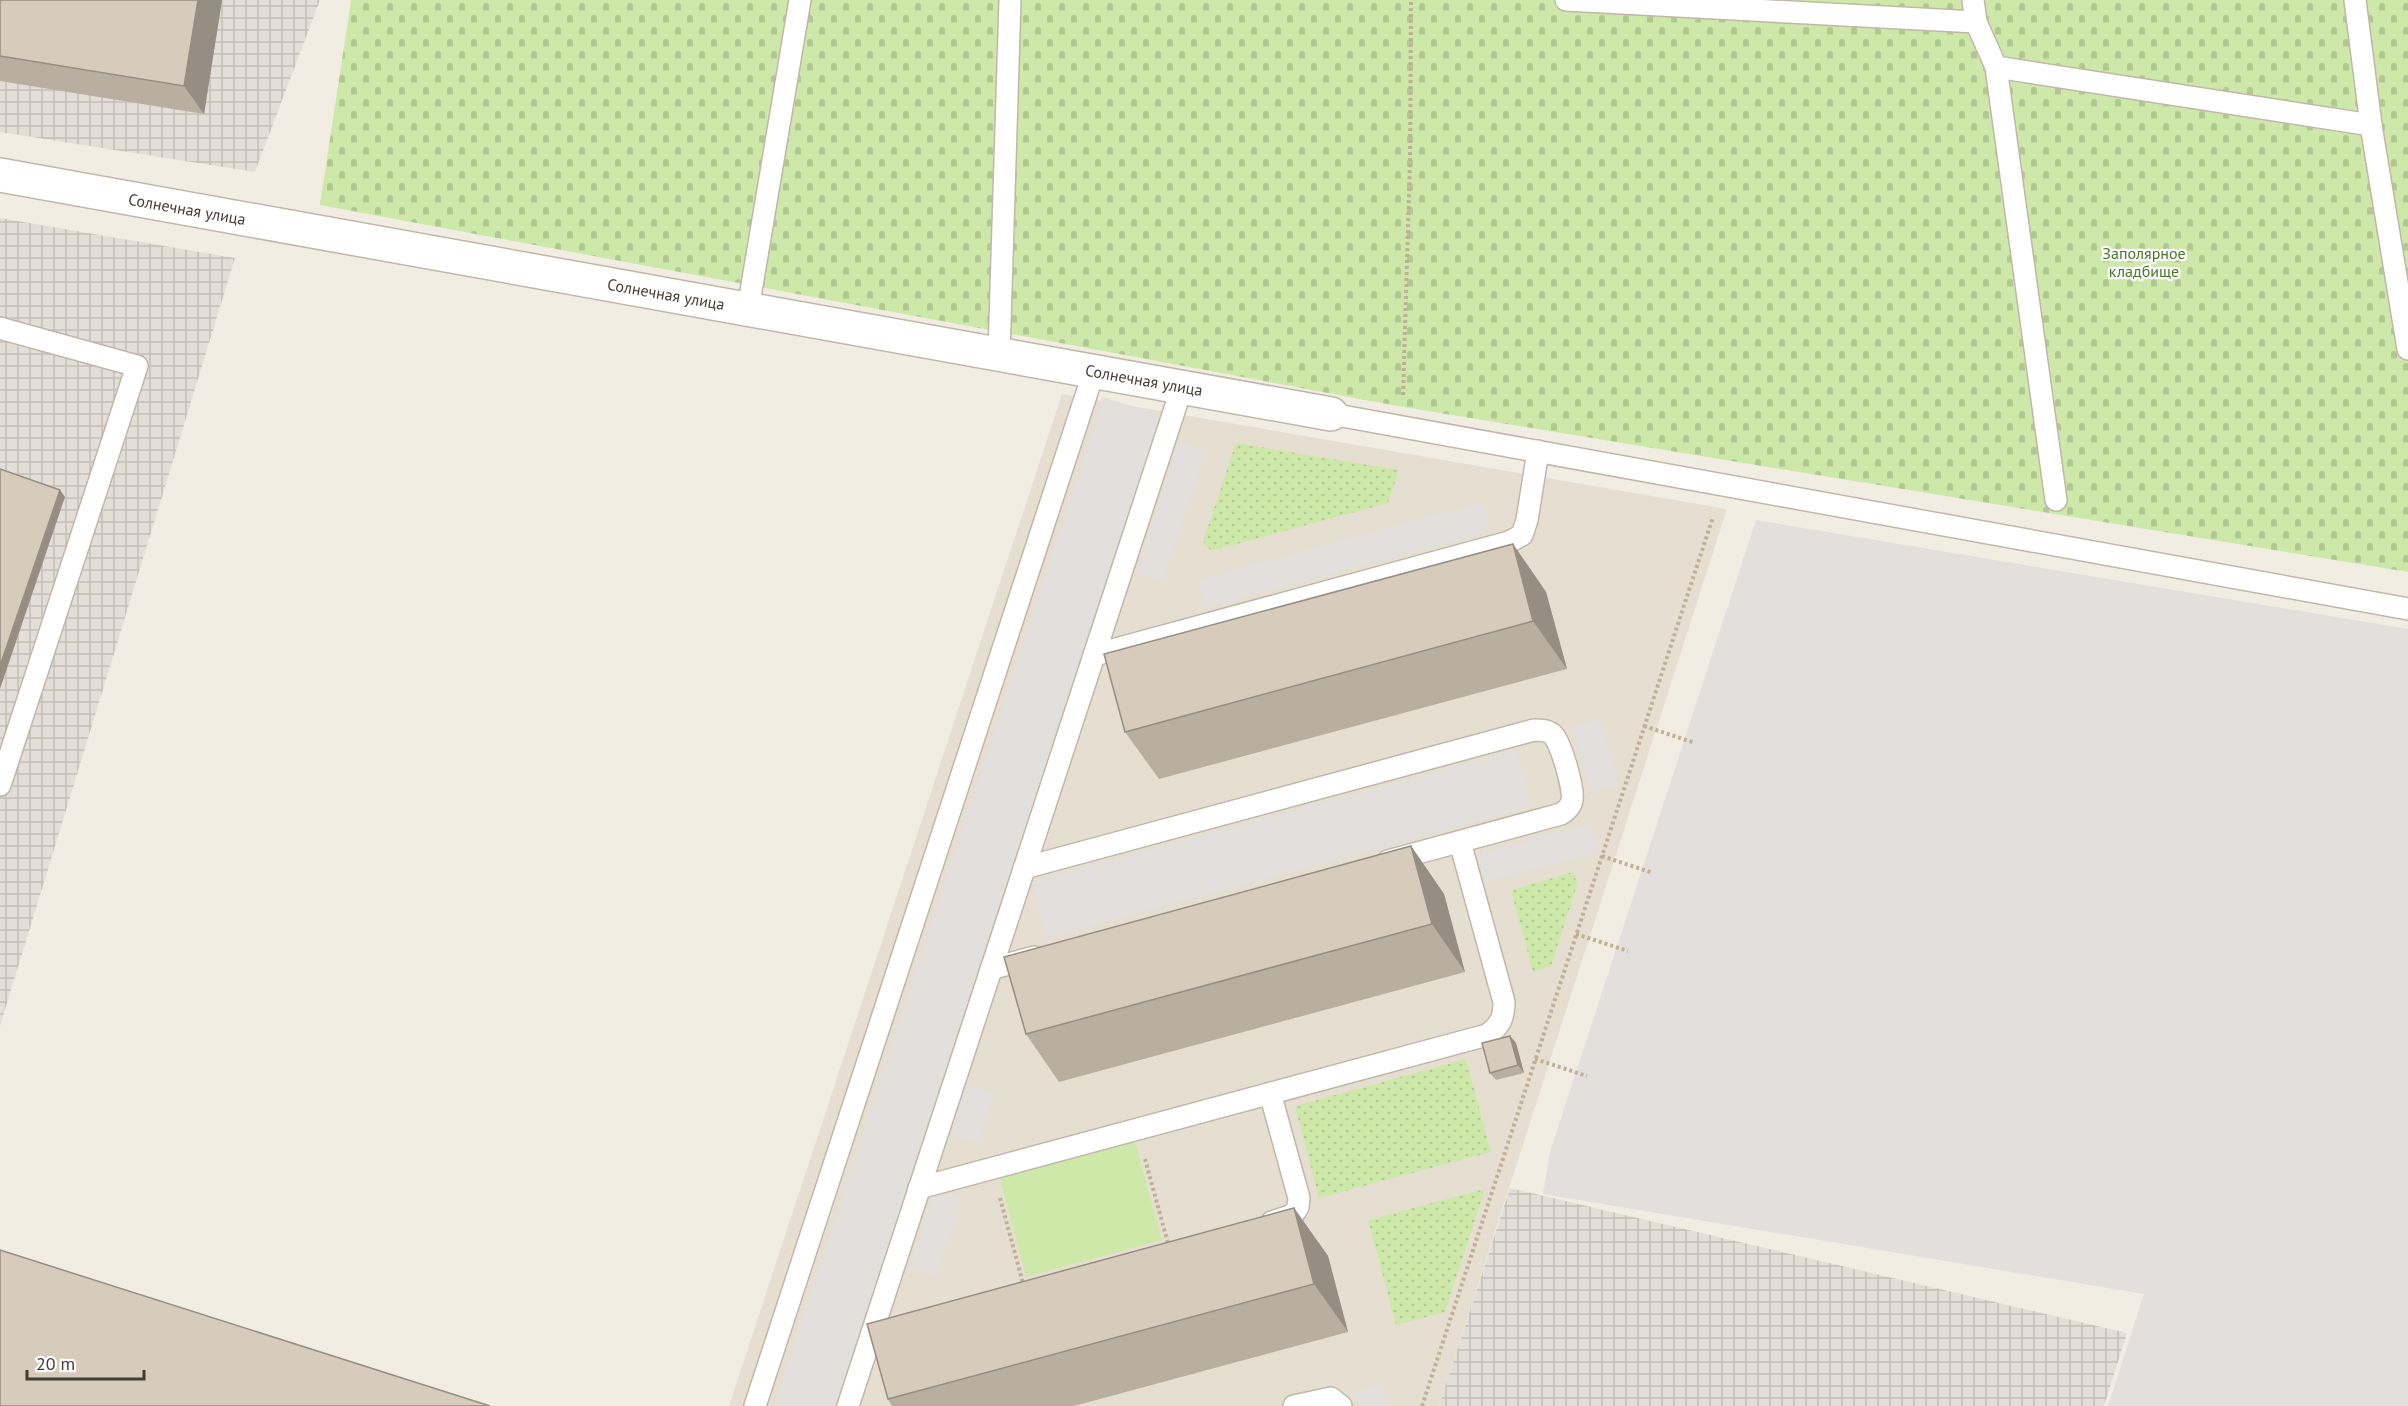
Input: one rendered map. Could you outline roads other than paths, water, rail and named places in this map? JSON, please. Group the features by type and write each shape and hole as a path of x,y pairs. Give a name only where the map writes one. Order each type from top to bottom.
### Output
{"street":[{"name":"Солнечная улица","path":"0,175 1331,414"}],"lane":[{"path":"748,309 800,0"},
{"path":"999,354 1010,0"},
{"path":"1566,0 1976,22"},
{"path":"1973,0 1976,22 1996,67 2056,500"},
{"path":"2355,0 2371,125 2408,349"},
{"path":"1996,67 2371,125"},
{"path":"0,328 137,366 0,785"},
{"path":"755,1406 1094,371"},
{"path":"848,1406 1182,387"},
{"path":"1331,414 2408,609"},
{"path":"1094,655 1509,542 1522,535 1527,520 1538,451"},
{"path":"1024,868 1534,730 1546,730 1555,736 1560,745 1572,792 1572,802 1568,810 1561,814 1369,866"},
{"path":"919,1188 1487,1035 1504,1017 1504,1002 1460,842"},
{"path":"991,969 1048,953"},
{"path":"1254,1227 1293,1215 1298,1207 1299,1198 1270,1093"},
{"path":"873,1330 895,1324"},
{"path":"1294,1406 1331,1398 1341,1406"}],"park label":[{"name":"Заполярное кладбище","path":"2144,262"}]}
